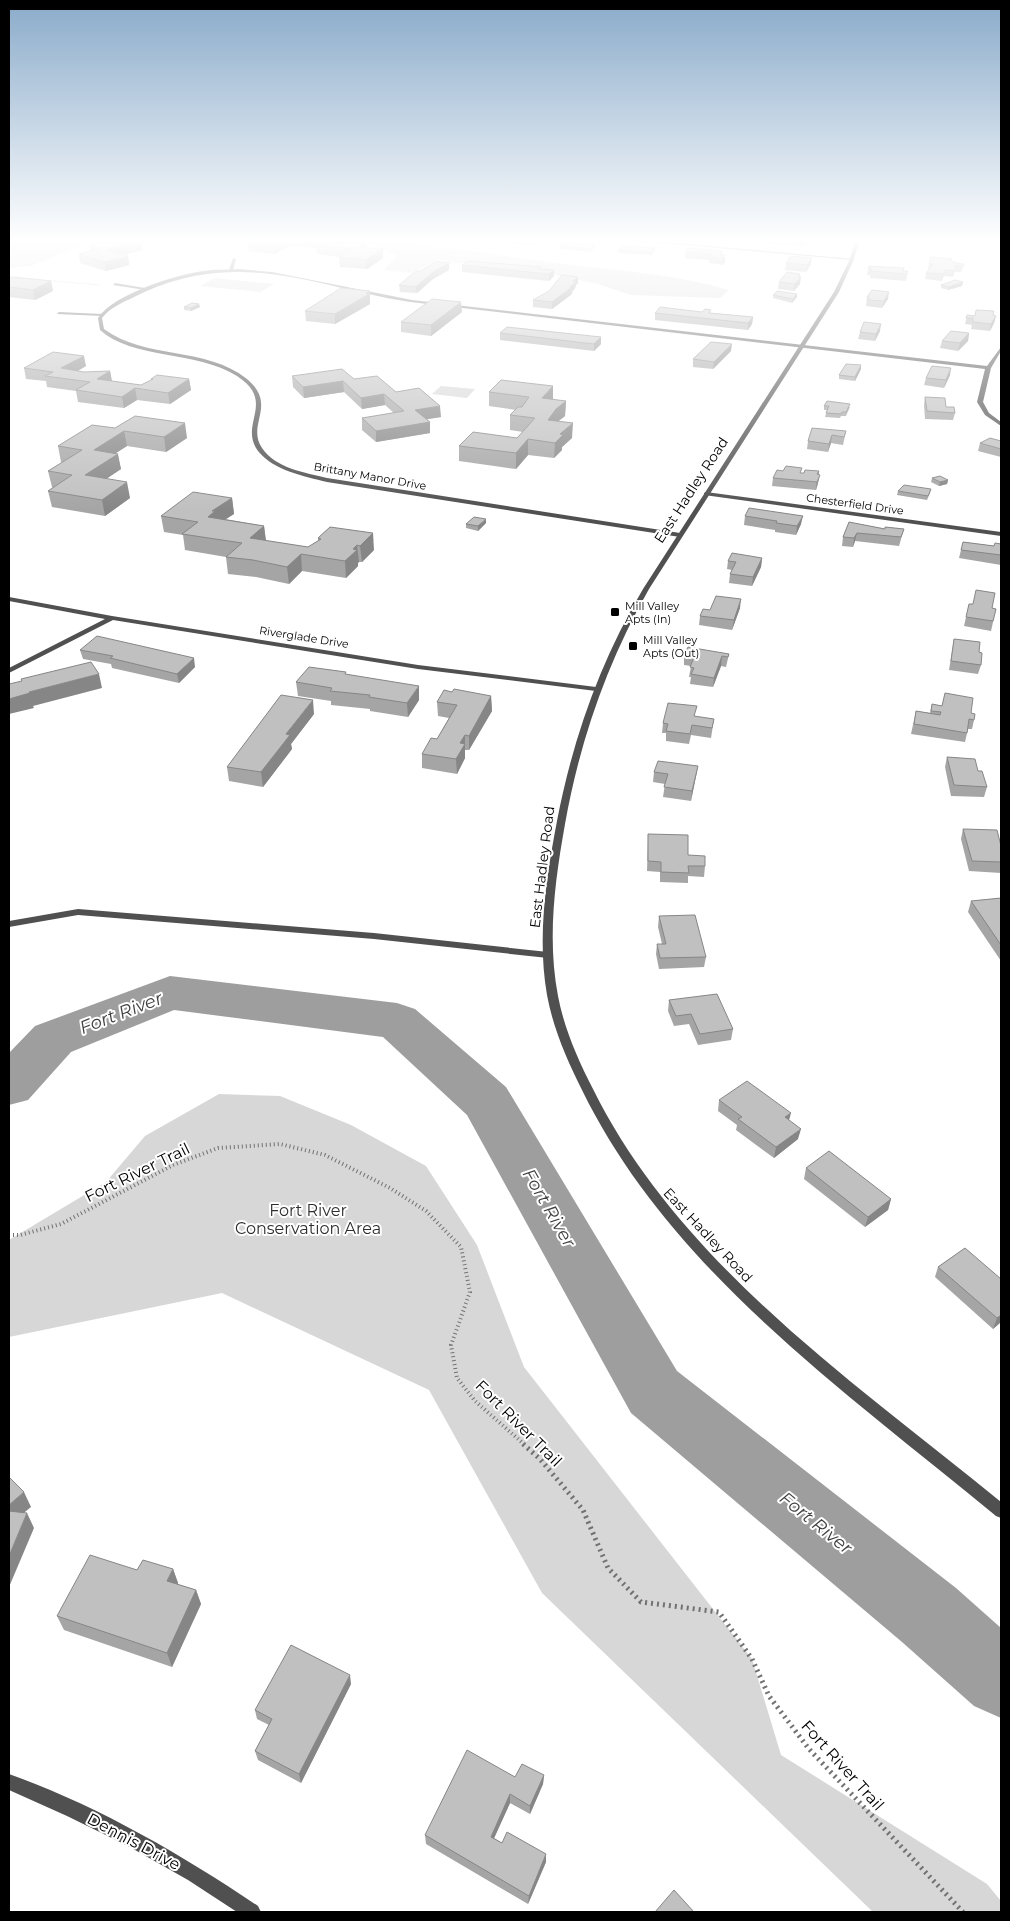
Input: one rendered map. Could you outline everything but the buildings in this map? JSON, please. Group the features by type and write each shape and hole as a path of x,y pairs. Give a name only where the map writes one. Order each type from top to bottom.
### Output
{"street":[{"name":"Brittany Manor Drive","path":"105,332 119,340 202,358 240,375 259,398 260,412 255,438 258,446 275,462 300,474 451,500 680,534"},
{"path":"677,332 988,368"},
{"name":"East Hadley Road","path":"810,332 680,534 630,616 596,689 571,775 559,833 549,911 548,955 554,1004 585,1087 629,1164 674,1224 721,1274 776,1326 1001,1511"},
{"path":"1001,348 988,368 981,407 1001,424"},
{"name":"Chesterfield Drive","path":"706,494 1001,534"},
{"name":"Riverglade Drive","path":"9,599 112,618 426,668 596,689"},
{"path":"9,671 112,618"},
{"path":"9,924 78,912 374,936 548,955"},
{"name":"Dennis Drive","path":"9,1782 123,1833 188,1870 252,1912"}],"path":[{"name":"Fort River Trail","path":"9,1235 62,1224 173,1165 218,1148 262,1145 280,1144 325,1155 390,1188 426,1211 462,1246 470,1292 451,1345 457,1378 474,1401 540,1459 583,1510 608,1568 640,1602 719,1612 752,1659 769,1696 809,1749 962,1912"}],"green space":[{"path":"441,386 475,389 467,398 432,394"},
{"name":"Fort River Conservation Area","path":"219,1094 280,1096 351,1125 426,1166 477,1245 524,1367 752,1659 781,1755 987,1884 1001,1901 1001,1912 873,1912 542,1593 429,1390 222,1293 9,1337 9,1240 106,1182 145,1136"}],"waterway":[{"name":"Fort River","path":"9,1086 53,1039 170,993 397,1021 487,1101 654,1392 929,1615 1001,1679"}],"place":[{"name":"Mill Valley Apts (In)","path":"615,612"},
{"name":"Mill Valley Apts (Out)","path":"633,646"}]}
